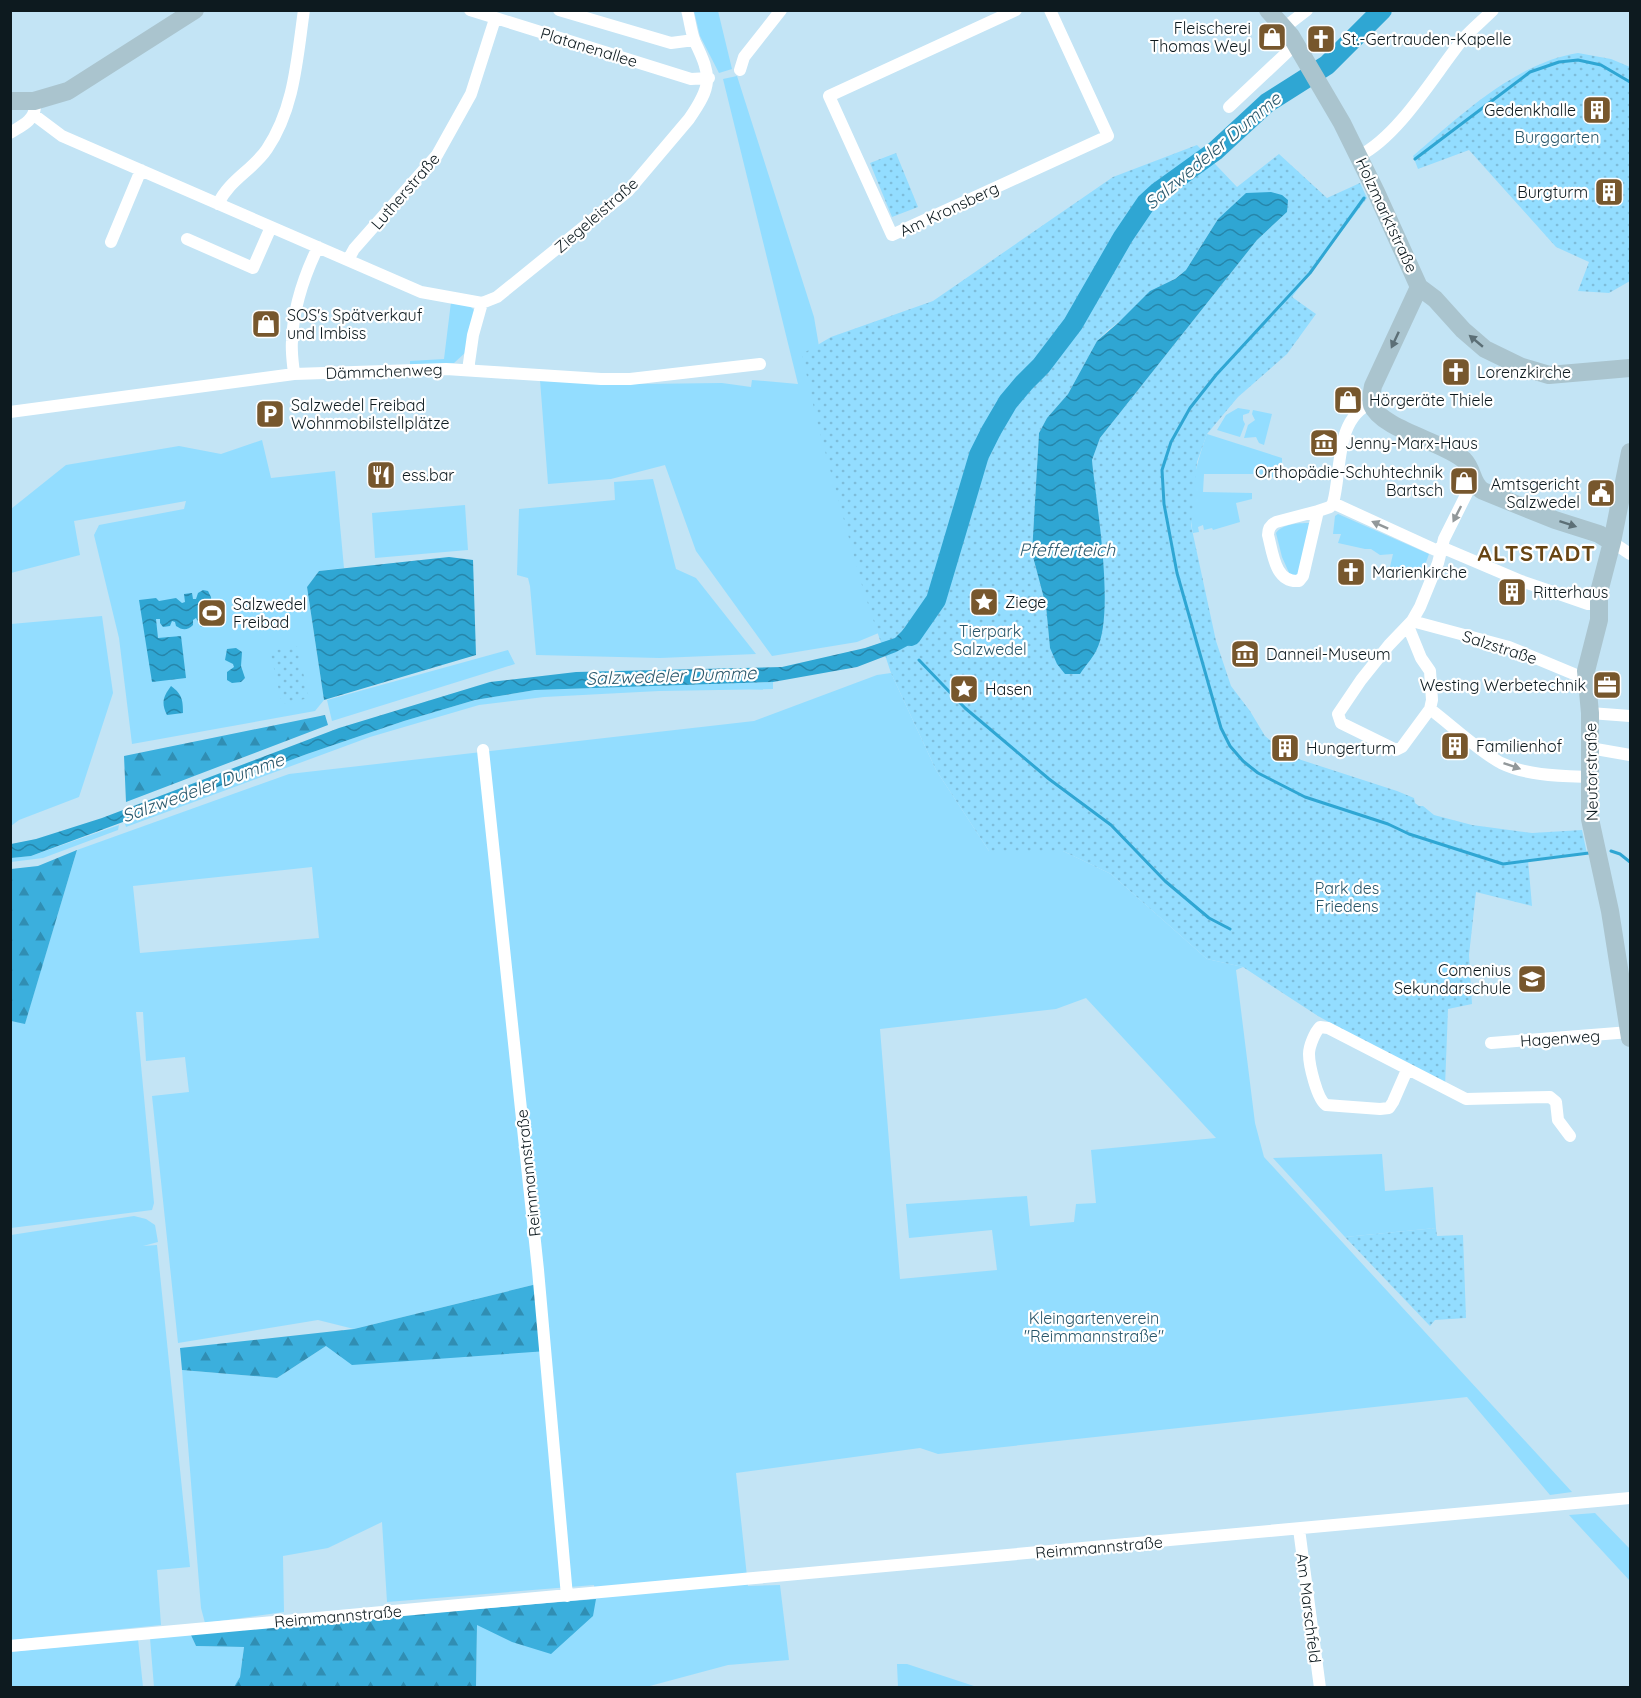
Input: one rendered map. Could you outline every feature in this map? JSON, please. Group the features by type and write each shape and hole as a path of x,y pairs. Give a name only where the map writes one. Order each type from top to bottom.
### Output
{"street":[{"path":"10,133 34,108 80,84 195,10"},
{"path":"218,204 228,188 266,150 289,105 304,10"},
{"name":"Platanenallee","path":"470,10 691,79 709,78"},
{"name":"Platanenallee","path":"559,10 671,43 694,40"},
{"path":"687,10 694,40 707,66 709,78"},
{"path":"740,70 744,57 781,10"},
{"name":"Am Kronsberg","path":"1016,10 830,96 892,235 1108,136 1050,10"},
{"name":"Holzmarktstraße","path":"1268,10 1285,27 1296,44 1359,156 1419,286 1435,299 1463,330 1485,349 1522,368 1549,375 1630,368"},
{"path":"1285,27 1307,10"},
{"path":"1359,156 1381,141 1400,122 1465,37 1493,10"},
{"name":"Lutherstraße","path":"348,260 354,249 437,155 471,94 495,19"},
{"path":"1229,107 1296,44"},
{"name":"Ziegeleistraße","path":"482,303 497,297 628,191 689,119 696,109 709,78"},
{"path":"10,101 34,108 62,136 421,292 482,303 473,335 468,370"},
{"path":"111,242 141,170"},
{"path":"187,239 253,268 271,227"},
{"path":"294,374 291,344 295,314 304,278 318,247"},
{"path":"1419,286 1371,393 1372,403 1378,413 1392,423 1456,454 1472,471 1473,481 1477,488 1498,498 1599,534 1630,554"},
{"name":"Dämmchenweg","path":"10,412 294,374 468,370 574,378 630,379 760,364"},
{"path":"1318,511 1303,576 1299,581 1291,582 1278,571 1268,530 1276,522 1330,507 1333,503 1343,441 1358,412 1372,403"},
{"name":"Neutorstraße","path":"1630,452 1598,604 1599,620 1587,661 1586,679 1590,712 1589,810 1615,938 1630,1038"},
{"path":"1410,623 1421,658 1430,671 1432,688 1430,709 1402,747 1396,750 1341,723 1338,714 1361,680 1410,623 1420,607 1438,563 1440,549 1473,481"},
{"path":"1333,503 1521,581 1588,604 1598,604"},
{"name":"Salzstraße","path":"1410,623 1509,647 1586,679"},
{"path":"1430,709 1497,761 1517,769 1552,775 1589,777"},
{"path":"1590,712 1630,716"},
{"path":"1590,748 1630,755"},
{"name":"Reimmannstraße","path":"483,750 538,1270 567,1596"},
{"path":"1407,1070 1389,1108 1326,1105 1319,1098 1309,1052 1317,1030 1320,1027 1328,1028 1466,1099 1551,1097 1557,1104 1558,1120 1570,1136"},
{"name":"Hagenweg","path":"1491,1043 1630,1032"},
{"name":"Reimmannstraße","path":"10,1646 1630,1498"},
{"name":"Am Marschfeld","path":"1299,1529 1320,1688"}],"green space":[{"path":"694,11 718,11 732,69 719,73 700,36"},
{"name":"Burggarten","path":"1578,53 1611,59 1630,67 1630,281 1609,293 1578,291 1589,262 1556,247 1469,150 1418,169 1413,156 1469,108 1510,79 1555,59"},
{"path":"737,76 814,317 822,364 881,632 857,642 772,656 696,551 665,465 611,479 548,484 540,380 640,384 722,383 751,387 752,380 798,384 723,79"},
{"name":"Park des Friedens","path":"1197,145 1237,187 1279,154 1327,198 1360,183 1367,198 1292,297 1316,314 1287,354 1238,397 1207,434 1197,462 1191,525 1216,641 1231,686 1265,736 1289,756 1397,791 1414,798 1415,803 1434,815 1472,825 1532,833 1582,830 1587,854 1528,860 1532,906 1476,892 1469,955 1472,1004 1448,1009 1445,1087 1318,1016 1243,967 1207,959 1111,874 1063,851 989,851 936,770 891,673 863,589 817,422 802,354 831,337 933,301 1113,177","holes":["1287,212 1257,240 1100,438 1092,460 1094,486 1050,648 1046,606 1032,553 1039,433 1047,418 1068,394 1097,341 1186,270 1218,219"]},
{"path":"896,153 918,207 892,217 870,163"},
{"path":"451,302 469,305 475,311 466,352 454,363 410,366 410,361 444,359"},
{"path":"1238,408 1250,410 1249,413 1243,415 1245,424 1240,437 1217,430 1226,415"},
{"path":"1253,410 1272,414 1264,445 1259,443 1256,437 1244,438 1248,425 1255,420"},
{"path":"1207,434 1282,458 1282,472 1278,477 1259,477 1256,474 1204,474 1203,492 1252,493 1252,499 1236,503 1240,522 1213,530 1212,528 1204,530 1203,525 1198,527 1199,532 1193,533 1191,496"},
{"name":"Salzwedel Freibad","path":"262,440 271,478 335,471 344,568 319,571 307,587 324,700 315,711 132,744 119,638 94,535 99,525 184,509 186,501 74,521 80,555 11,573 11,509 66,465 179,446 221,454"},
{"path":"653,479 676,569 696,578 756,654 660,658 536,655 530,586 528,578 517,575 519,509 615,500 614,482"},
{"path":"465,505 468,550 375,558 372,513"},
{"path":"1338,514 1429,554 1422,573 1416,576 1410,573 1404,574 1403,571 1402,574 1395,570 1395,572 1389,571 1393,554 1380,555 1371,549 1338,543 1341,534 1333,534 1335,516"},
{"path":"1309,523 1300,576 1290,575 1282,557 1276,533 1286,526"},
{"path":"102,616 113,693 79,797 19,820 11,826 11,624"},
{"path":"297,646 309,698 282,704 270,651"},
{"path":"508,650 515,664 332,721 327,700"},
{"name":"Kleingartenverein \"Reimmannstraße\"","path":"891,673 936,770 989,851 1063,851 1111,874 1207,959 1243,967 1236,970 1255,1123 1264,1157 1572,1492 1550,1495 1467,1397 938,1454 920,1448 736,1473 748,1586 780,1585 789,1660 728,1665 646,1687 476,1687 477,1625 596,1599 594,1585 387,1602 382,1522 328,1548 283,1556 284,1612 205,1623 201,1608 182,1370 277,1378 326,1346 541,1283 354,1329 318,1320 178,1343 152,1096 189,1092 185,1057 146,1061 143,1012 136,1012 154,1203 152,1210 11,1228 10,1021 25,1023 77,850 289,774 754,721 877,675","holes":["312,867 319,938 140,953 133,886","1086,998 1216,1138 1091,1150 1096,1203 1076,1204 1074,1222 1030,1226 1027,1196 906,1204 909,1238 992,1230 997,1270 900,1279 880,1029 1056,1009"]},
{"path":"773,682 773,689 659,691 544,697 479,705 370,737 126,827 124,821 307,754 475,700 535,690"},
{"path":"325,715 328,725 126,802 124,756"},
{"path":"119,825 118,830 43,858 11,862 10,858 31,856"},
{"path":"77,850 25,1024 11,1021 11,869 38,866"},
{"path":"1382,1154 1385,1191 1433,1187 1436,1228 1345,1237 1273,1158"},
{"path":"134,1216 146,1219 155,1225 158,1242 143,1246 157,1245 190,1567 157,1570 161,1625 11,1640 11,1235"},
{"path":"1436,1228 1437,1236 1463,1235 1466,1318 1435,1320 1430,1326 1345,1237"},
{"path":"541,1283 547,1351 352,1365 326,1346 277,1378 182,1370 180,1348 354,1329"},
{"path":"1595,1513 1630,1549 1630,1581 1569,1515"},
{"path":"596,1599 593,1616 551,1654 512,1642 477,1625 476,1687 234,1687 240,1677 244,1647 196,1646 190,1633"},
{"path":"190,1633 196,1646 244,1647 240,1677 234,1687 154,1687 150,1638"},
{"path":"138,1639 143,1687 11,1688 11,1652"},
{"path":"897,1664 907,1664 977,1687 898,1687"}],"water":[{"name":"Pfefferteich","path":"1271,192 1282,195 1288,200 1287,212 1257,240 1100,438 1092,460 1105,586 1102,634 1093,657 1080,674 1065,674 1057,664 1050,648 1046,606 1032,553 1039,433 1047,418 1068,394 1097,341 1150,291 1175,279 1186,270 1218,219 1246,193"},
{"path":"449,557 473,560 476,655 324,700 307,587 319,571"},
{"path":"203,590 208,591 211,597 213,622 210,626 201,627 196,618 193,620 193,625 187,629 176,626 172,621 170,626 163,627 160,619 156,619 158,638 181,636 186,678 152,682 139,600 156,598 159,601 176,598 182,603 185,602 184,594 192,593 193,599 196,599 198,593"},
{"name":"Salzwedeler Dumme","path":"931,615 911,644 857,667 773,682 535,690 475,700 307,754 31,856 11,858 11,844 36,839 102,818 339,728 490,682 576,672 782,667 865,648 895,638 917,616"},
{"path":"236,648 242,652 241,666 245,678 241,682 232,683 227,680 227,672 234,667 225,660 227,649"},
{"path":"171,686 181,698 183,713 167,715 164,700"}],"waterway":[{"name":"Salzwedeler Dumme","path":"911,636 936,600 979,455 991,431 1008,402 1041,366 1073,324 1123,237 1146,203 1215,151 1267,103 1327,65 1382,10"},
{"path":"1415,159 1530,72 1559,62 1578,60 1601,65 1630,82"},
{"path":"1364,198 1310,273 1216,375 1190,408 1171,442 1162,470 1164,504 1177,573 1221,728 1230,746 1258,773 1305,797 1388,824 1409,834 1503,864 1589,853"},
{"path":"919,660 965,708 1049,779 1111,825 1165,881 1209,918 1230,929"},
{"path":"1611,851 1620,854 1630,862"}],"place":[{"name":"Fleischerei Thomas Weyl","path":"1272,37"},
{"name":"St.-Gertrauden-Kapelle","path":"1321,39"},
{"name":"Gedenkhalle","path":"1597,110"},
{"name":"Burgturm","path":"1609,192"},
{"name":"SOS's Spätverkauf und Imbiss","path":"266,324"},
{"name":"Lorenzkirche","path":"1456,372"},
{"name":"Hörgeräte Thiele","path":"1348,400"},
{"name":"Salzwedel Freibad Wohnmobilstellplätze","path":"270,414"},
{"name":"Jenny-Marx-Haus","path":"1324,443"},
{"name":"ess.bar","path":"381,475"},
{"name":"Orthopädie-Schuhtechnik Bartsch","path":"1464,481"},
{"name":"Amtsgericht Salzwedel","path":"1601,493"},
{"name":"Marienkirche","path":"1351,572"},
{"name":"Ritterhaus","path":"1512,592"},
{"name":"Ziege","path":"984,602"},
{"name":"Salzwedel Freibad","path":"212,613"},
{"name":"Danneil-Museum","path":"1245,654"},
{"name":"Westing Werbetechnik","path":"1607,685"},
{"name":"Hasen","path":"964,689"},
{"name":"Familienhof","path":"1455,746"},
{"name":"Hungerturm","path":"1285,748"},
{"name":"Comenius Sekundarschule","path":"1532,979"}],"district":[{"name":"ALTSTADT","path":"1537,553"}],"park label":[{"name":"Tierpark Salzwedel","path":"990,640"}]}
